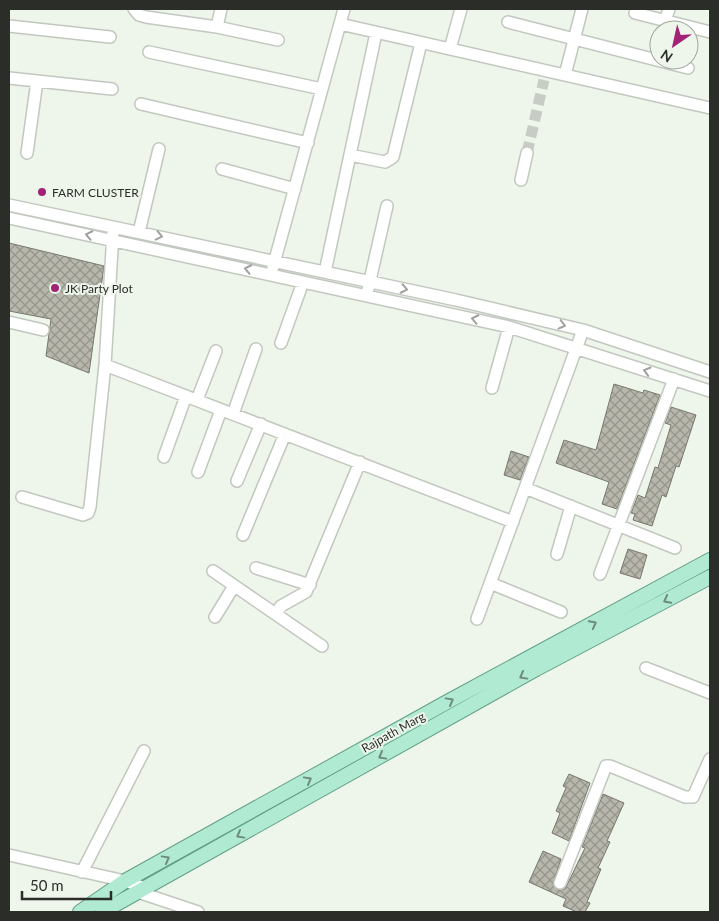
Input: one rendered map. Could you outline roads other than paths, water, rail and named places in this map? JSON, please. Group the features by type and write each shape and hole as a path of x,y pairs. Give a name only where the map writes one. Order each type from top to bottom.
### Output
{"main road":[{"name":"Rajpath Marg","path":"80,912 125,881 458,696 710,560"},
{"name":"Rajpath Marg","path":"102,912 536,669 710,577"}],"street":[{"path":"134,9 138,15 146,17 217,27 278,40"},
{"path":"217,27 221,9"},
{"path":"271,274 344,9"},
{"path":"450,49 461,9"},
{"path":"565,75 582,9"},
{"path":"635,13 661,20"},
{"path":"508,22 649,58"},
{"path":"340,24 450,49 545,75 565,75 710,108"},
{"path":"9,26 110,38"},
{"path":"325,272 376,33"},
{"path":"350,155 385,162 394,157 421,43"},
{"path":"149,52 322,89"},
{"path":"9,78 112,89"},
{"path":"27,153 37,81"},
{"path":"141,104 308,143"},
{"path":"139,232 159,149"},
{"path":"521,180 527,153"},
{"path":"222,168 295,189"},
{"path":"9,205 370,281 583,330 710,372"},
{"path":"367,296 387,206"},
{"path":"9,218 509,327 710,392"},
{"path":"22,497 83,515 88,513 105,365 114,226"},
{"path":"281,343 303,282"},
{"path":"9,322 43,330"},
{"path":"492,388 509,327"},
{"path":"477,619 583,330"},
{"path":"233,414 256,349"},
{"path":"197,400 216,350"},
{"path":"105,365 513,522"},
{"path":"600,574 674,379"},
{"path":"164,457 186,396"},
{"path":"198,472 221,410"},
{"path":"237,481 261,424"},
{"path":"243,535 284,434"},
{"path":"276,614 281,606 306,592 310,585 360,462"},
{"path":"525,488 676,548"},
{"path":"557,554 571,506"},
{"path":"256,568 310,585"},
{"path":"213,571 322,646"},
{"path":"490,583 561,612"},
{"path":"215,617 234,586"},
{"path":"646,668 710,694"},
{"path":"82,872 144,751"},
{"path":"560,883 606,766 685,797 693,797 710,759"},
{"path":"9,855 125,881 142,890 198,912"}],"tunnel":[{"path":"527,153 544,80"}],"place":[{"name":"FARM CLUSTER","path":"42,192"},
{"name":"JK Party Plot","path":"55,288"}]}
